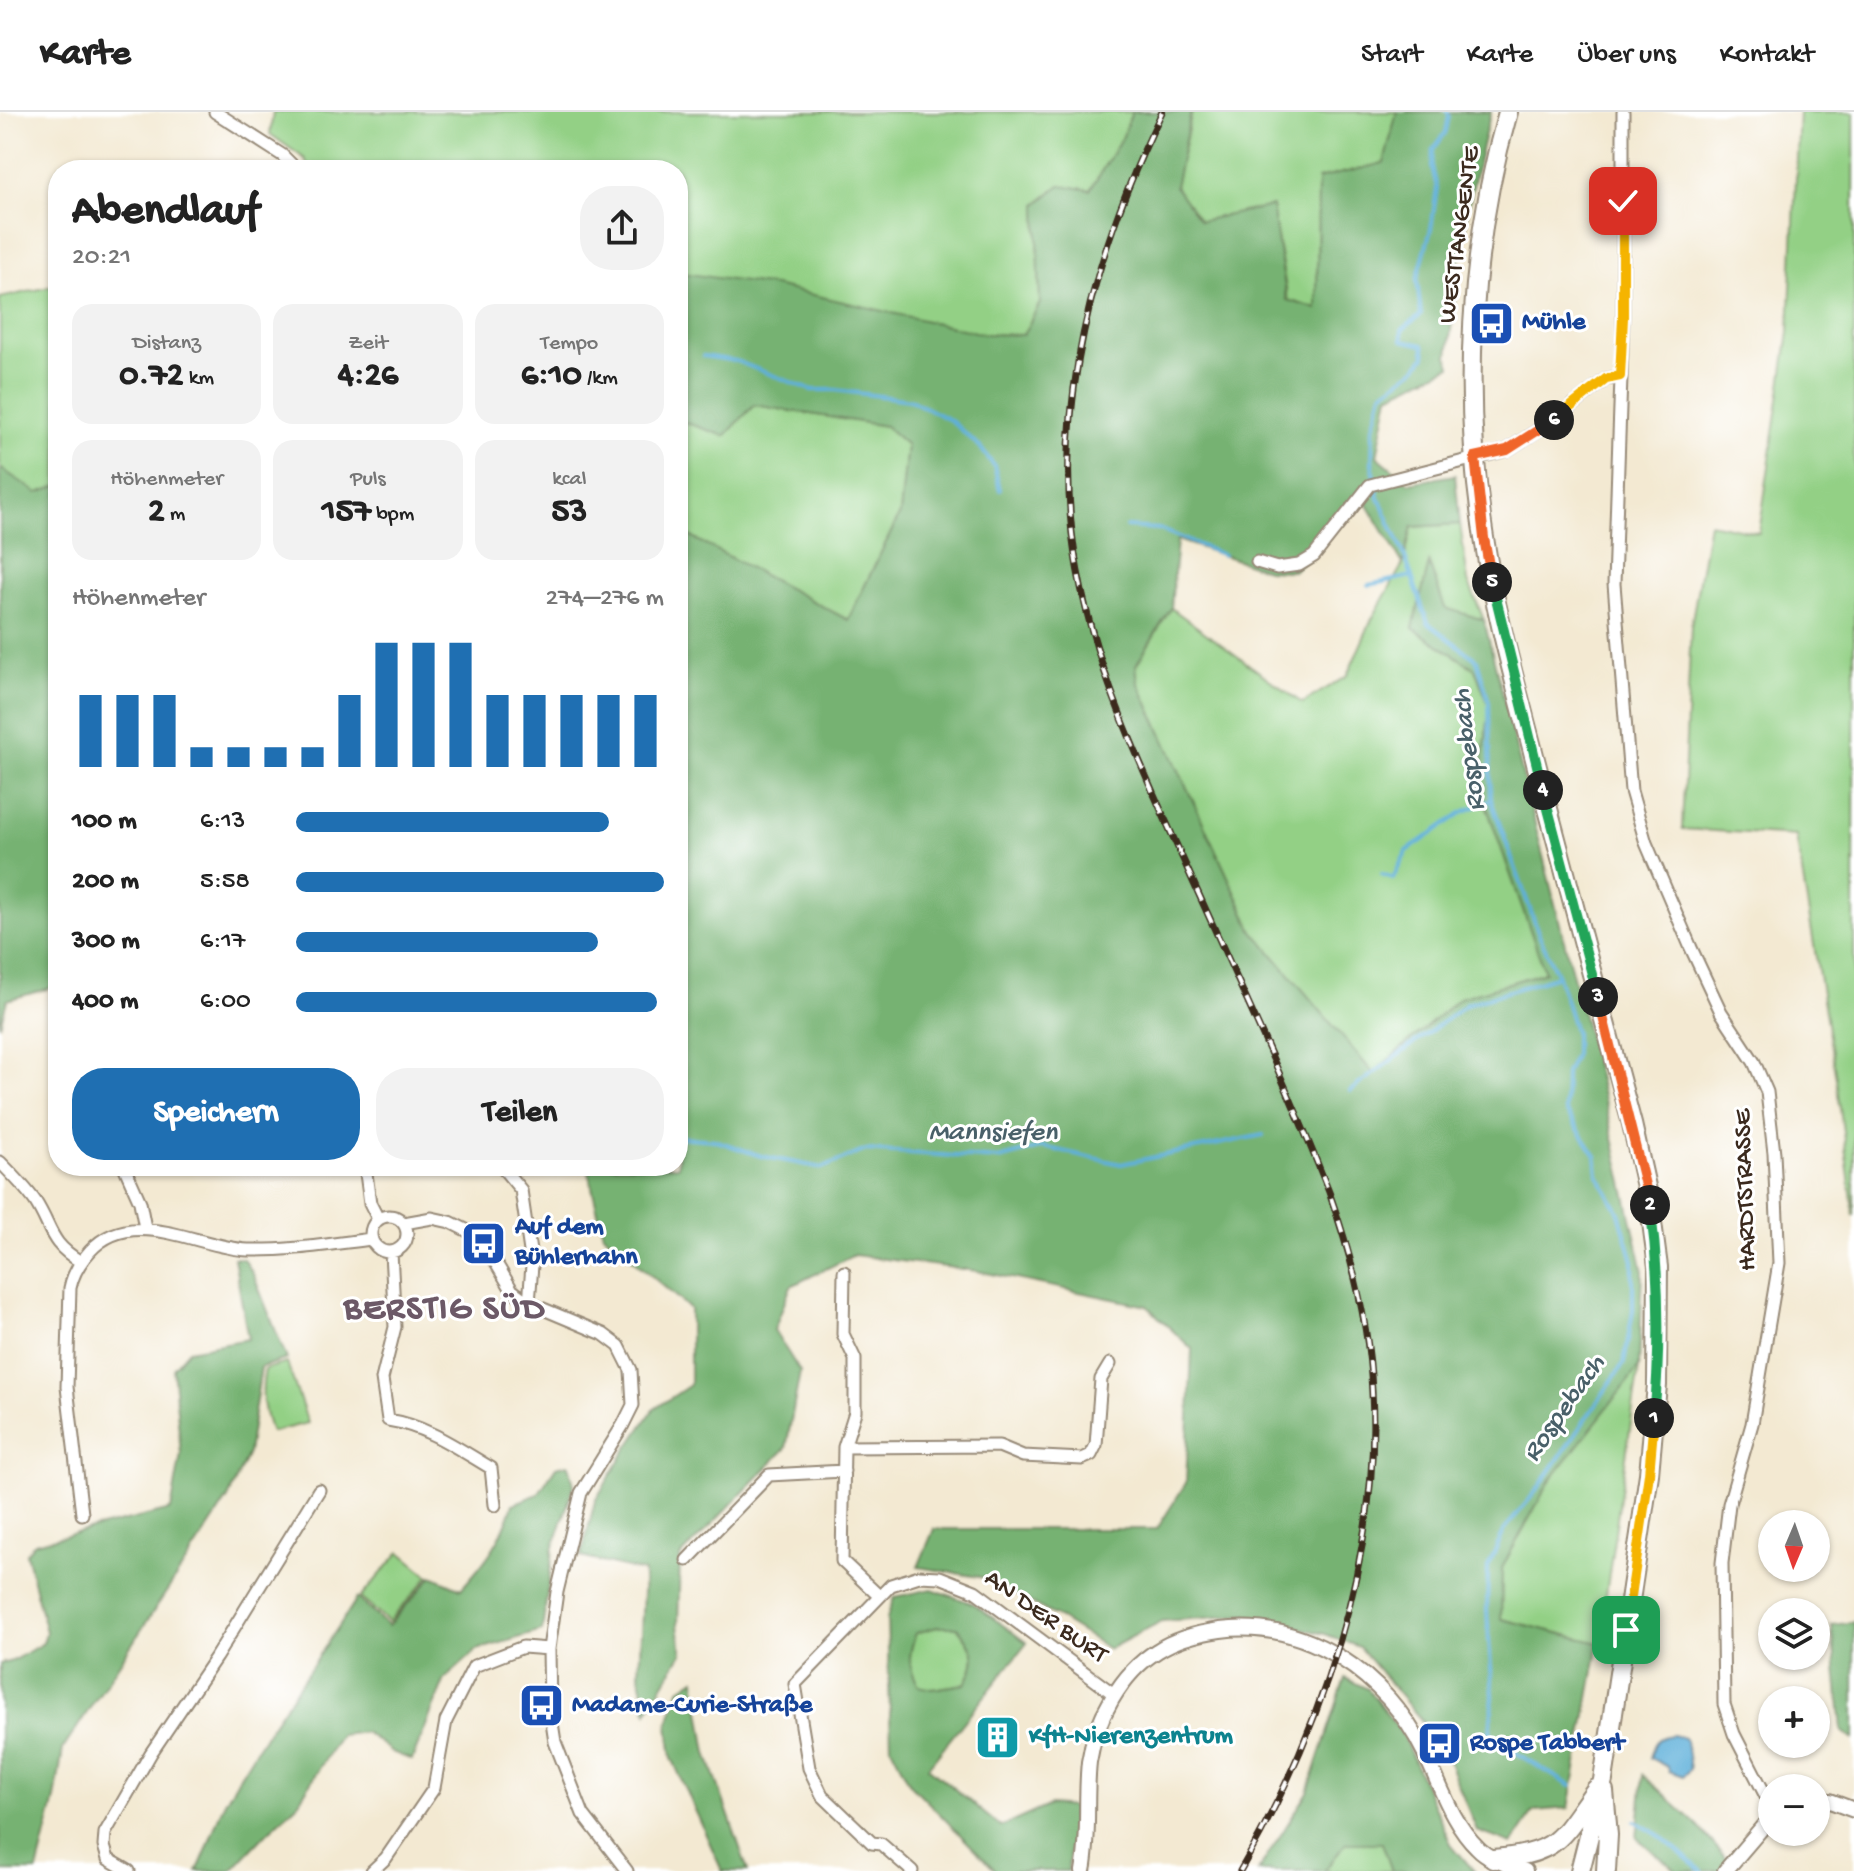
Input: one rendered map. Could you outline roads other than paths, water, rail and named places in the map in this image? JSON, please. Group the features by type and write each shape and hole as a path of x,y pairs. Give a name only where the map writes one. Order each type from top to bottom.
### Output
{"main road":[{"name":"WESTTANGENTE","path":"1508,112 1497,150 1480,255 1473,349 1475,457 1484,538 1502,631 1632,1124 1649,1200 1658,1267 1657,1385 1649,1474 1603,1780 1580,1871"},
{"name":"WESTTANGENTE","path":"1603,1780 1608,1835 1606,1871"},
{"path":"1499,1865 1558,1841 1603,1780"}],"street":[{"path":"215,112 287,160"},
{"path":"1257,562 1277,568 1299,565 1314,556 1370,485 1507,450 1557,418 1606,379 1620,376 1623,112"},
{"name":"HARDTSTRASSE","path":"1620,376 1614,584 1631,791 1646,843 1721,1012 1754,1062 1767,1092 1774,1153 1779,1263 1752,1424 1729,1504 1722,1563 1724,1704 1734,1734 1758,1781"},
{"path":"0,1162 35,1202 52,1238 64,1252 81,1262"},
{"path":"128,1176 140,1202 145,1228"},
{"path":"366,1176 370,1203 378,1219"},
{"path":"509,1176 521,1190 532,1265 529,1303"},
{"path":"395,1216 404,1223 406,1241 397,1250 379,1249 371,1239 371,1228 378,1219 395,1216"},
{"path":"404,1223 432,1218 466,1230 484,1243 512,1290 529,1303 603,1334 619,1346 631,1370 633,1405 581,1493 557,1592 549,1649 550,1710 555,1742 583,1814 627,1871"},
{"path":"82,1514 67,1387 70,1288 73,1274 81,1262 106,1237 125,1230 145,1228 250,1250 371,1239"},
{"path":"391,1252 395,1327 382,1379 388,1420 430,1432 491,1468 495,1505"},
{"path":"844,1272 843,1334 855,1359 855,1412 844,1447 842,1561 879,1596"},
{"path":"844,1447 999,1446 1023,1456 1082,1459 1091,1455 1096,1445 1101,1379 1110,1364"},
{"path":"687,1560 769,1475 844,1471"},
{"path":"129,1871 108,1859 104,1846 105,1833 151,1753 216,1657 319,1490"},
{"name":"AN DER BURT","path":"912,1871 881,1844 872,1843 822,1795 809,1768 795,1684 891,1585 919,1576 940,1577 975,1591 1115,1695"},
{"path":"1083,1871 1087,1853 1089,1762 1098,1728 1115,1695 1133,1671 1157,1650 1198,1633 1242,1627 1290,1634 1323,1647 1358,1668 1396,1705 1422,1748 1459,1826 1478,1848 1499,1865 1525,1871"},
{"path":"372,1871 386,1858 434,1788 446,1721 474,1666 523,1647 549,1649"},
{"path":"1830,1801 1854,1810"},
{"path":"1725,1871 1758,1832"}],"water":[{"path":"1672,1735 1686,1741 1690,1769 1683,1776 1650,1758 1656,1742"}],"waterway":[{"name":"Rospebach","path":"1447,112 1446,132 1433,150 1432,167 1437,188 1431,229 1417,280 1421,315 1402,330 1402,340 1423,345 1425,356 1416,368 1382,393 1373,427 1372,464 1379,498 1404,554 1428,623 1477,660 1489,702 1491,800 1540,937 1558,976 1575,1031 1575,1054 1566,1073 1565,1110 1596,1156 1598,1175 1619,1213 1633,1261 1633,1310 1624,1363 1537,1490 1505,1529 1488,1567 1487,1611 1493,1696 1490,1732 1521,1756 1571,1786"},
{"path":"703,356 736,361 811,390 835,390 910,400 950,420 980,447 994,466 1000,490"},
{"path":"1126,527 1159,529 1223,555"},
{"path":"1369,585 1412,576"},
{"path":"1382,874 1393,878 1407,851 1463,812 1491,800"},
{"name":"Mannsiefen","path":"1350,1091 1467,1004 1558,976"},
{"name":"Mannsiefen","path":"688,1138 714,1140 761,1156 822,1168 866,1150 999,1159 1043,1147 1121,1164 1263,1135"},
{"name":"Rospebach","path":"1635,1821 1660,1836 1702,1871"}],"railway":[{"path":"1162,112 1139,162 1101,264 1077,370 1070,424 1069,478 1078,575 1099,655 1128,733 1329,1192 1358,1290 1372,1392 1372,1454 1367,1516 1356,1579 1340,1640 1296,1760 1240,1871"}],"place":[{"name":"Mühle","path":"1491,323"},
{"name":"Auf dem Bühlerhahn","path":"484,1243"},
{"name":"Madame-Curie-Straße","path":"541,1706"},
{"name":"KfH-Nierenzentrum","path":"998,1737"},
{"name":"Rospe Tabbert","path":"1439,1744"}],"district":[{"name":"BERSTIG SÜD","path":"445,1311"}]}
